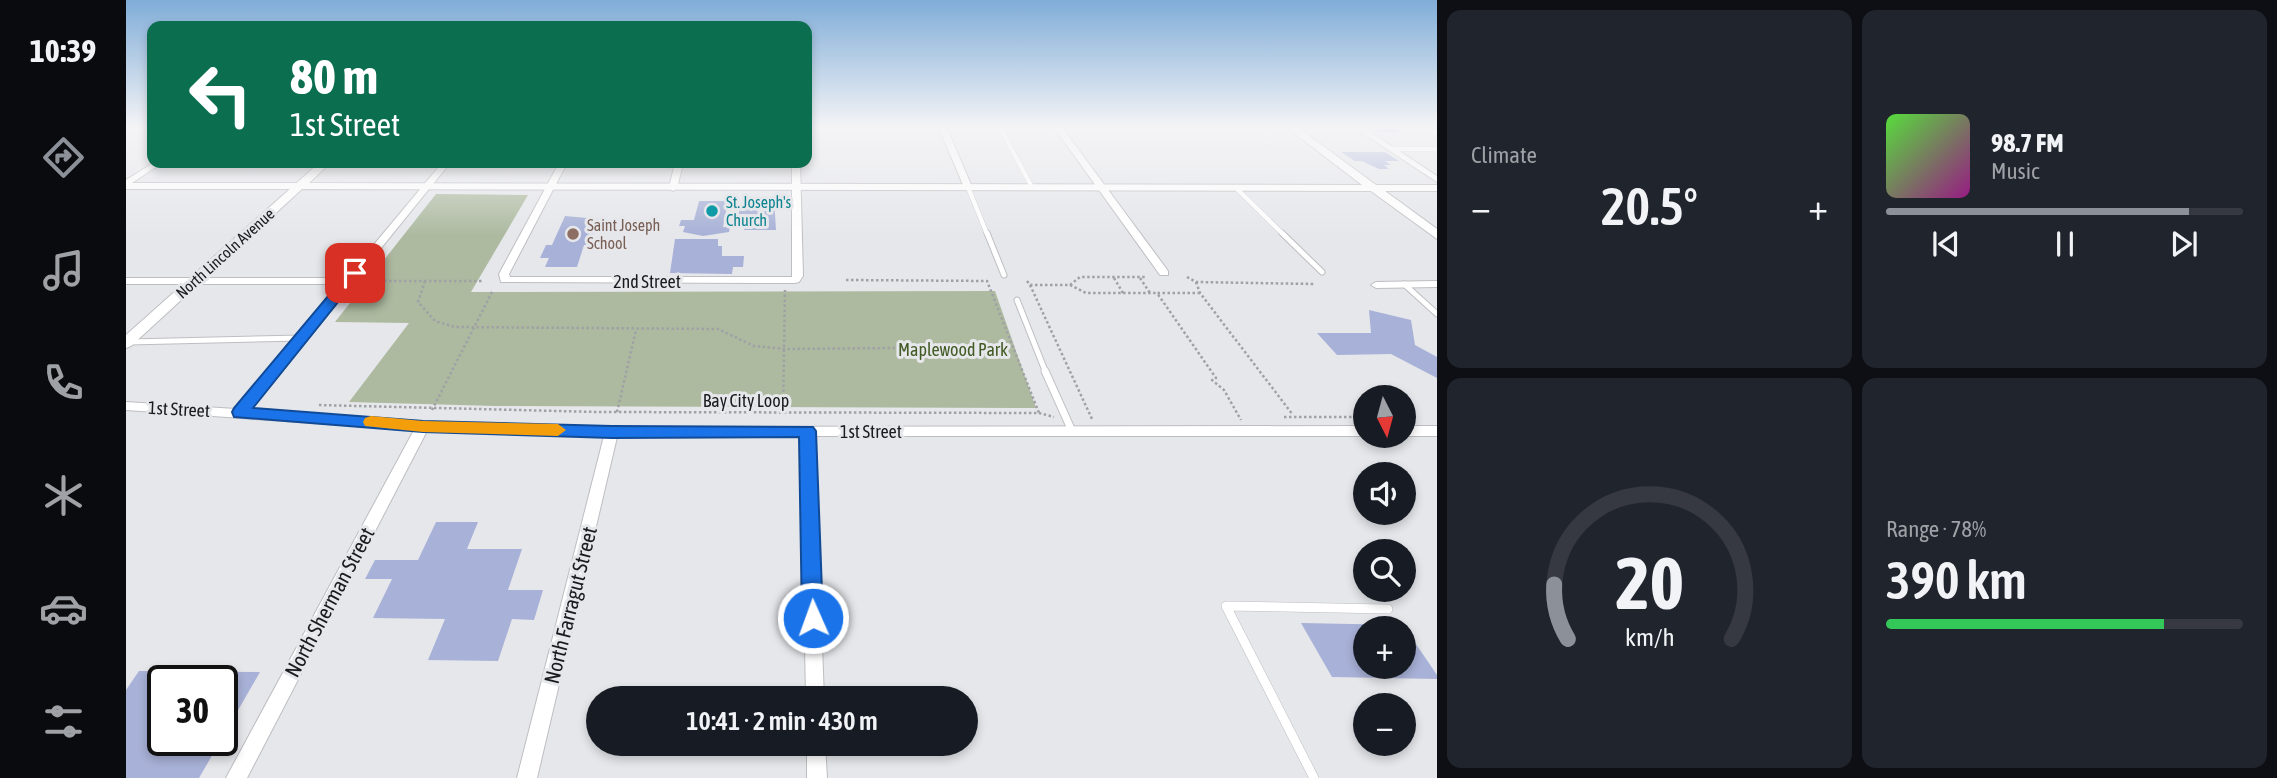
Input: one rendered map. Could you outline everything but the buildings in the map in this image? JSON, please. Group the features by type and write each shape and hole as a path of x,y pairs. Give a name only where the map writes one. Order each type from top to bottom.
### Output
{"street":[{"path":"957,162 968,187"},
{"path":"1083,162 1164,273"},
{"path":"1339,162 1437,235"},
{"path":"1411,162 1437,180"},
{"path":"126,185 151,168"},
{"name":"North Lincoln Avenue","path":"126,342 318,168"},
{"path":"240,412 442,168"},
{"path":"549,188 560,168"},
{"path":"673,188 678,168"},
{"path":"796,168 796,187"},
{"path":"126,185 1437,188"},
{"name":"2nd Street","path":"549,188 504,274 505,279 795,280 798,275 796,187"},
{"path":"126,281 348,281"},
{"path":"1377,285 1437,284"},
{"name":"1st Street","path":"126,406 423,426 612,432 1069,425 1353,431"},
{"name":"North Sherman Street","path":"236,778 423,426"},
{"path":"1416,431 1437,430"},
{"path":"807,431 815,686"},
{"name":"North Farragut Street","path":"527,778 612,432"},
{"path":"816,756 817,778"}],"lane":[{"path":"1019,162 1032,187"},
{"path":"968,187 1004,275"},
{"path":"1236,188 1322,272"},
{"path":"1404,284 1435,311"},
{"path":"1017,300 1069,425"},
{"path":"126,342 301,338"},
{"path":"1314,778 1226,606 1388,609"}],"path":[{"path":"1070,285 1080,277 1147,277"},
{"path":"1113,277 1123,293"},
{"path":"1139,277 1150,293"},
{"path":"1187,277 1196,282 1314,284"},
{"path":"846,280 988,281 1039,413"},
{"path":"362,281 483,281"},
{"path":"425,281 418,302 428,317 448,327 718,329 754,346 784,349 896,348"},
{"path":"1027,281 1030,285 1070,285 1086,293 1200,293"},
{"path":"1196,282 1200,293 1294,416"},
{"name":"Bay City Loop","path":"318,405 432,410 1039,413 1069,425 1092,420 1030,285"},
{"path":"432,410 493,290"},
{"path":"783,412 785,290"},
{"path":"1157,293 1216,379 1212,380 1224,390 1241,420 1228,420"},
{"path":"617,412 636,329"},
{"path":"1280,418 1353,417"}],"green space":[{"name":"Maplewood Park","path":"436,194 528,195 471,292 995,291 1036,408 495,406 349,402 409,323 335,322"}],"slow traffic":[{"path":"371,422 558,430"}],"place":[{"name":"St. Joseph's Church","path":"712,211"},
{"name":"Saint Joseph School","path":"573,234"}],"route":[{"path":"355,273 240,412 423,426 612,432 807,431 813,618"}]}
